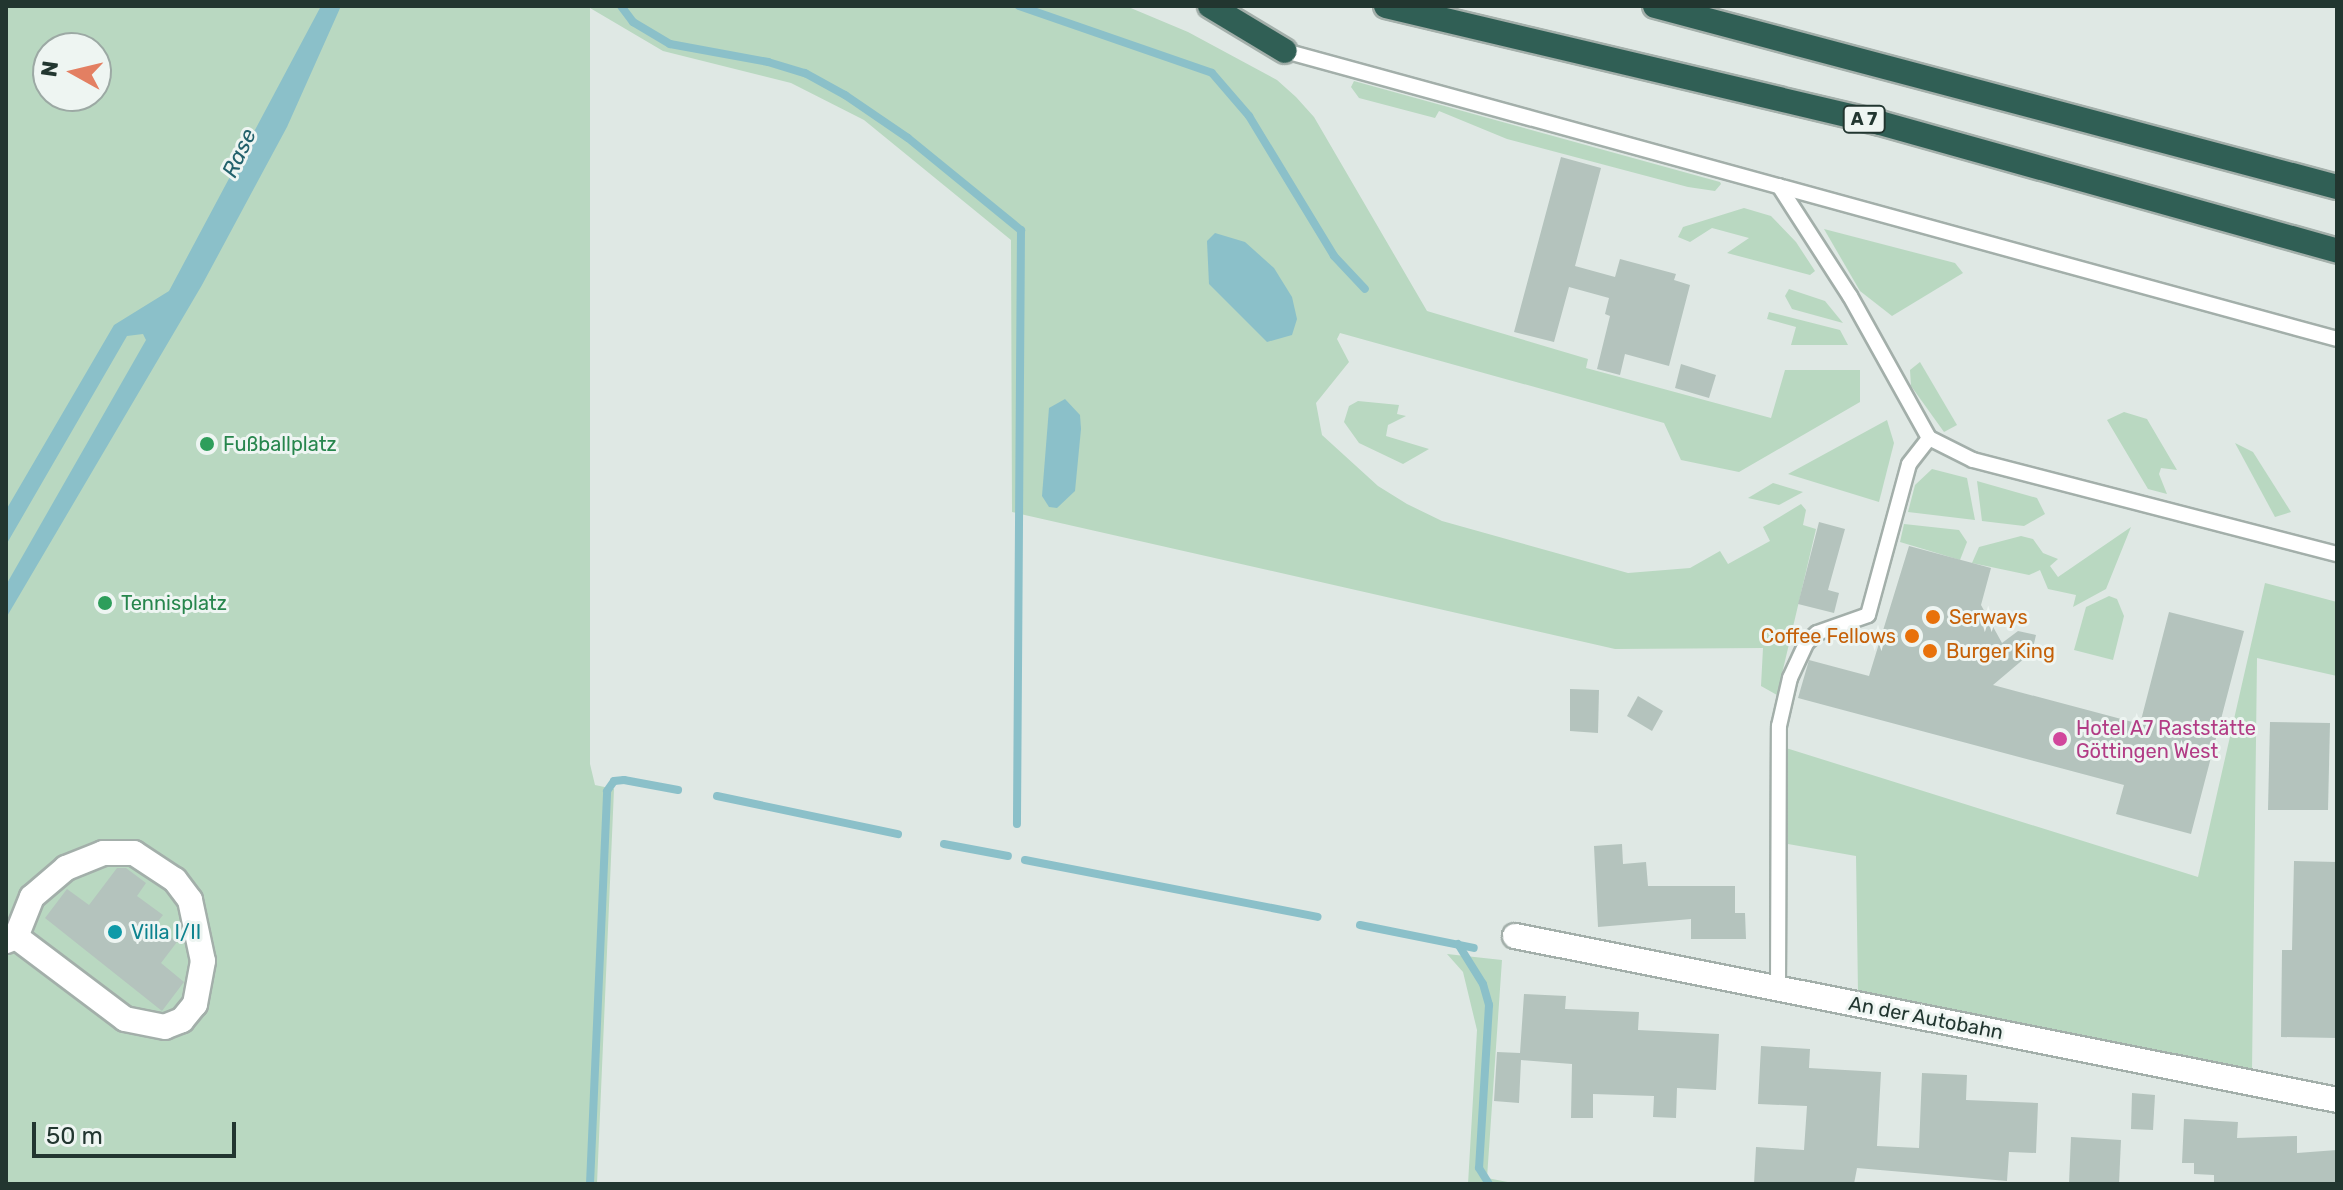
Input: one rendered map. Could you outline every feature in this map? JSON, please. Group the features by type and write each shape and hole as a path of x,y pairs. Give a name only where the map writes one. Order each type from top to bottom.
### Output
{"highway":[{"path":"1210,6 1285,51"},
{"name":"A 7","path":"1386,6 1880,123 2337,251"},
{"path":"1655,6 2337,187"}],"street":[{"path":"134,853 175,880 190,900 203,961 195,1004 182,1020 165,1027 125,1019 11,939 32,897 48,880 90,857 134,853"},
{"name":"An der Autobahn","path":"1515,936 2337,1100"}],"lane":[{"path":"1285,51 2337,339"},
{"path":"1779,186 1850,296 1929,438 1973,460 2337,554"},
{"path":"1778,989 1779,753 1787,688 1806,643 1817,633 1868,615 1909,464 1929,438"}],"green space":[{"path":"6,6 1126,6 1188,32 1277,80 1296,97 1314,117 1427,311 1588,359 1586,368 1771,418 1785,370 1860,370 1860,402 1739,472 1681,460 1664,423 1340,333 1337,339 1349,362 1316,403 1322,435 1378,486 1407,504 1442,521 1628,573 1690,568 1720,551 1728,564 1770,541 1763,527 1801,504 1806,510 1803,525 1816,529 1777,695 1761,686 1763,648 1615,649 1012,512 1011,240 864,120 791,83 663,51 590,8 590,764 595,785 614,789 597,1184 6,1184"},
{"path":"1354,81 1721,184 1715,191 1688,187 1507,139 1439,111 1435,118 1359,98 1351,87"},
{"path":"1744,208 1771,216 1796,242 1815,271 1810,275 1727,253 1749,238 1712,228 1690,242 1678,237 1683,227"},
{"path":"1824,229 1955,263 1963,273 1892,316 1860,291"},
{"path":"1789,289 1825,301 1843,323 1792,309 1785,296"},
{"path":"1769,312 1840,330 1848,345 1791,345 1796,327 1767,319"},
{"path":"1920,362 1957,425 1944,432 1911,386 1910,370"},
{"path":"1358,401 1399,405 1397,414 1406,416 1388,425 1386,436 1429,449 1403,464 1359,443 1344,422 1349,406"},
{"path":"2124,412 2147,419 2177,470 2161,468 2159,474 2167,494 2148,489 2107,420"},
{"path":"1887,420 1894,443 1879,502 1788,474"},
{"path":"2235,443 2253,452 2291,512 2275,517"},
{"path":"1932,469 1967,478 1975,520 1908,512 1915,485"},
{"path":"1977,481 2037,498 2045,514 2024,526 1982,521"},
{"path":"1773,483 1803,492 1779,505 1748,498"},
{"path":"1904,524 1959,530 1967,542 1960,560 1900,542"},
{"path":"2131,527 2106,589 2073,607 2076,595 2048,589 2040,570 2029,575 1972,563 1979,547 2021,536 2033,539 2043,553 2058,559 2050,566 2058,577"},
{"path":"2265,583 2337,602 2337,676 2257,658 2252,1071 1858,993 1856,856 1788,844 1786,748 2198,877"},
{"path":"2109,596 2117,599 2124,616 2113,660 2074,650 2086,607"},
{"path":"1447,954 1502,960 1487,1178 1518,1184 1468,1184 1477,1030 1463,972"}],"water":[{"path":"321,6 341,6 287,127 202,285 6,618 6,585 146,340 143,334 127,336 6,545 6,510 114,325 169,291"},
{"path":"1215,233 1245,242 1274,268 1292,297 1297,319 1292,335 1267,342 1209,284 1207,241"},
{"path":"1065,399 1080,415 1081,429 1075,491 1057,508 1049,507 1042,496 1049,408"}],"building":[{"path":"1561,157 1601,168 1575,266 1615,277 1620,259 1676,274 1674,280 1690,285 1669,366 1625,354 1620,375 1597,369 1610,316 1605,314 1609,298 1569,287 1554,342 1514,332"},
{"path":"1681,364 1716,375 1709,398 1675,388"},
{"path":"1819,522 1845,529 1828,590 1839,593 1834,613 1798,604"},
{"path":"1909,546 1991,568 1981,605 2002,643 2018,631 2036,635 2032,652 1993,685 2140,724 2169,612 2244,631 2191,834 2116,814 2124,785 1798,698 1809,660 1869,676"},
{"path":"1570,689 1599,690 1598,733 1570,731"},
{"path":"1638,696 1663,711 1652,731 1627,716"},
{"path":"2270,722 2330,723 2328,810 2268,810"},
{"path":"1622,844 1623,864 1646,862 1648,886 1735,886 1735,913 1745,913 1746,939 1691,939 1691,919 1598,927 1594,846"},
{"path":"2294,861 2337,862 2337,1038 2281,1037 2282,950 2292,950"},
{"name":"Villa I/II","path":"117,868 126,868 146,883 137,896 163,915 155,925 177,942 161,963 184,982 162,1011 45,918 67,889 89,905"},
{"path":"1524,994 1566,996 1565,1009 1639,1012 1638,1030 1719,1034 1716,1090 1677,1088 1676,1118 1653,1117 1654,1096 1593,1094 1593,1118 1571,1118 1572,1064 1521,1060 1519,1103 1494,1101 1497,1052 1520,1053"},
{"path":"1761,1046 1810,1049 1809,1068 1881,1072 1877,1146 1919,1148 1922,1073 1967,1075 1966,1100 2038,1103 2036,1153 2009,1152 2007,1181 1857,1168 1854,1184 1754,1184 1756,1147 1804,1150 1807,1106 1758,1104"},
{"path":"2132,1093 2155,1095 2153,1130 2131,1129"},
{"path":"2184,1119 2238,1122 2237,1138 2297,1136 2297,1153 2337,1150 2337,1184 2214,1184 2214,1175 2194,1174 2194,1163 2182,1163"},
{"path":"2071,1137 2121,1140 2119,1184 2069,1184"}],"waterway":[{"path":"621,6 633,22 670,44 768,62 805,73 845,95 908,138 1021,230 1017,824"},
{"path":"1019,6 1212,73 1249,116 1334,256 1365,289"},
{"path":"590,1184 607,791 614,781 624,780 678,790"},
{"path":"717,796 898,834"},
{"path":"944,844 1008,856"},
{"path":"1025,860 1318,917"},
{"path":"1360,925 1474,948"},
{"path":"1458,944 1483,984 1489,1005 1479,1168 1489,1184"}],"place":[{"name":"Fußballplatz","path":"207,444"},
{"name":"Tennisplatz","path":"105,603"},
{"name":"Serways","path":"1933,617"},
{"name":"Coffee Fellows","path":"1912,636"},
{"name":"Burger King","path":"1930,651"},
{"name":"Hotel A7 Raststätte Göttingen West","path":"2060,739"},
{"name":"Villa I/II","path":"115,932"}],"water label":[{"name":"Rase","path":"239,153"}]}
